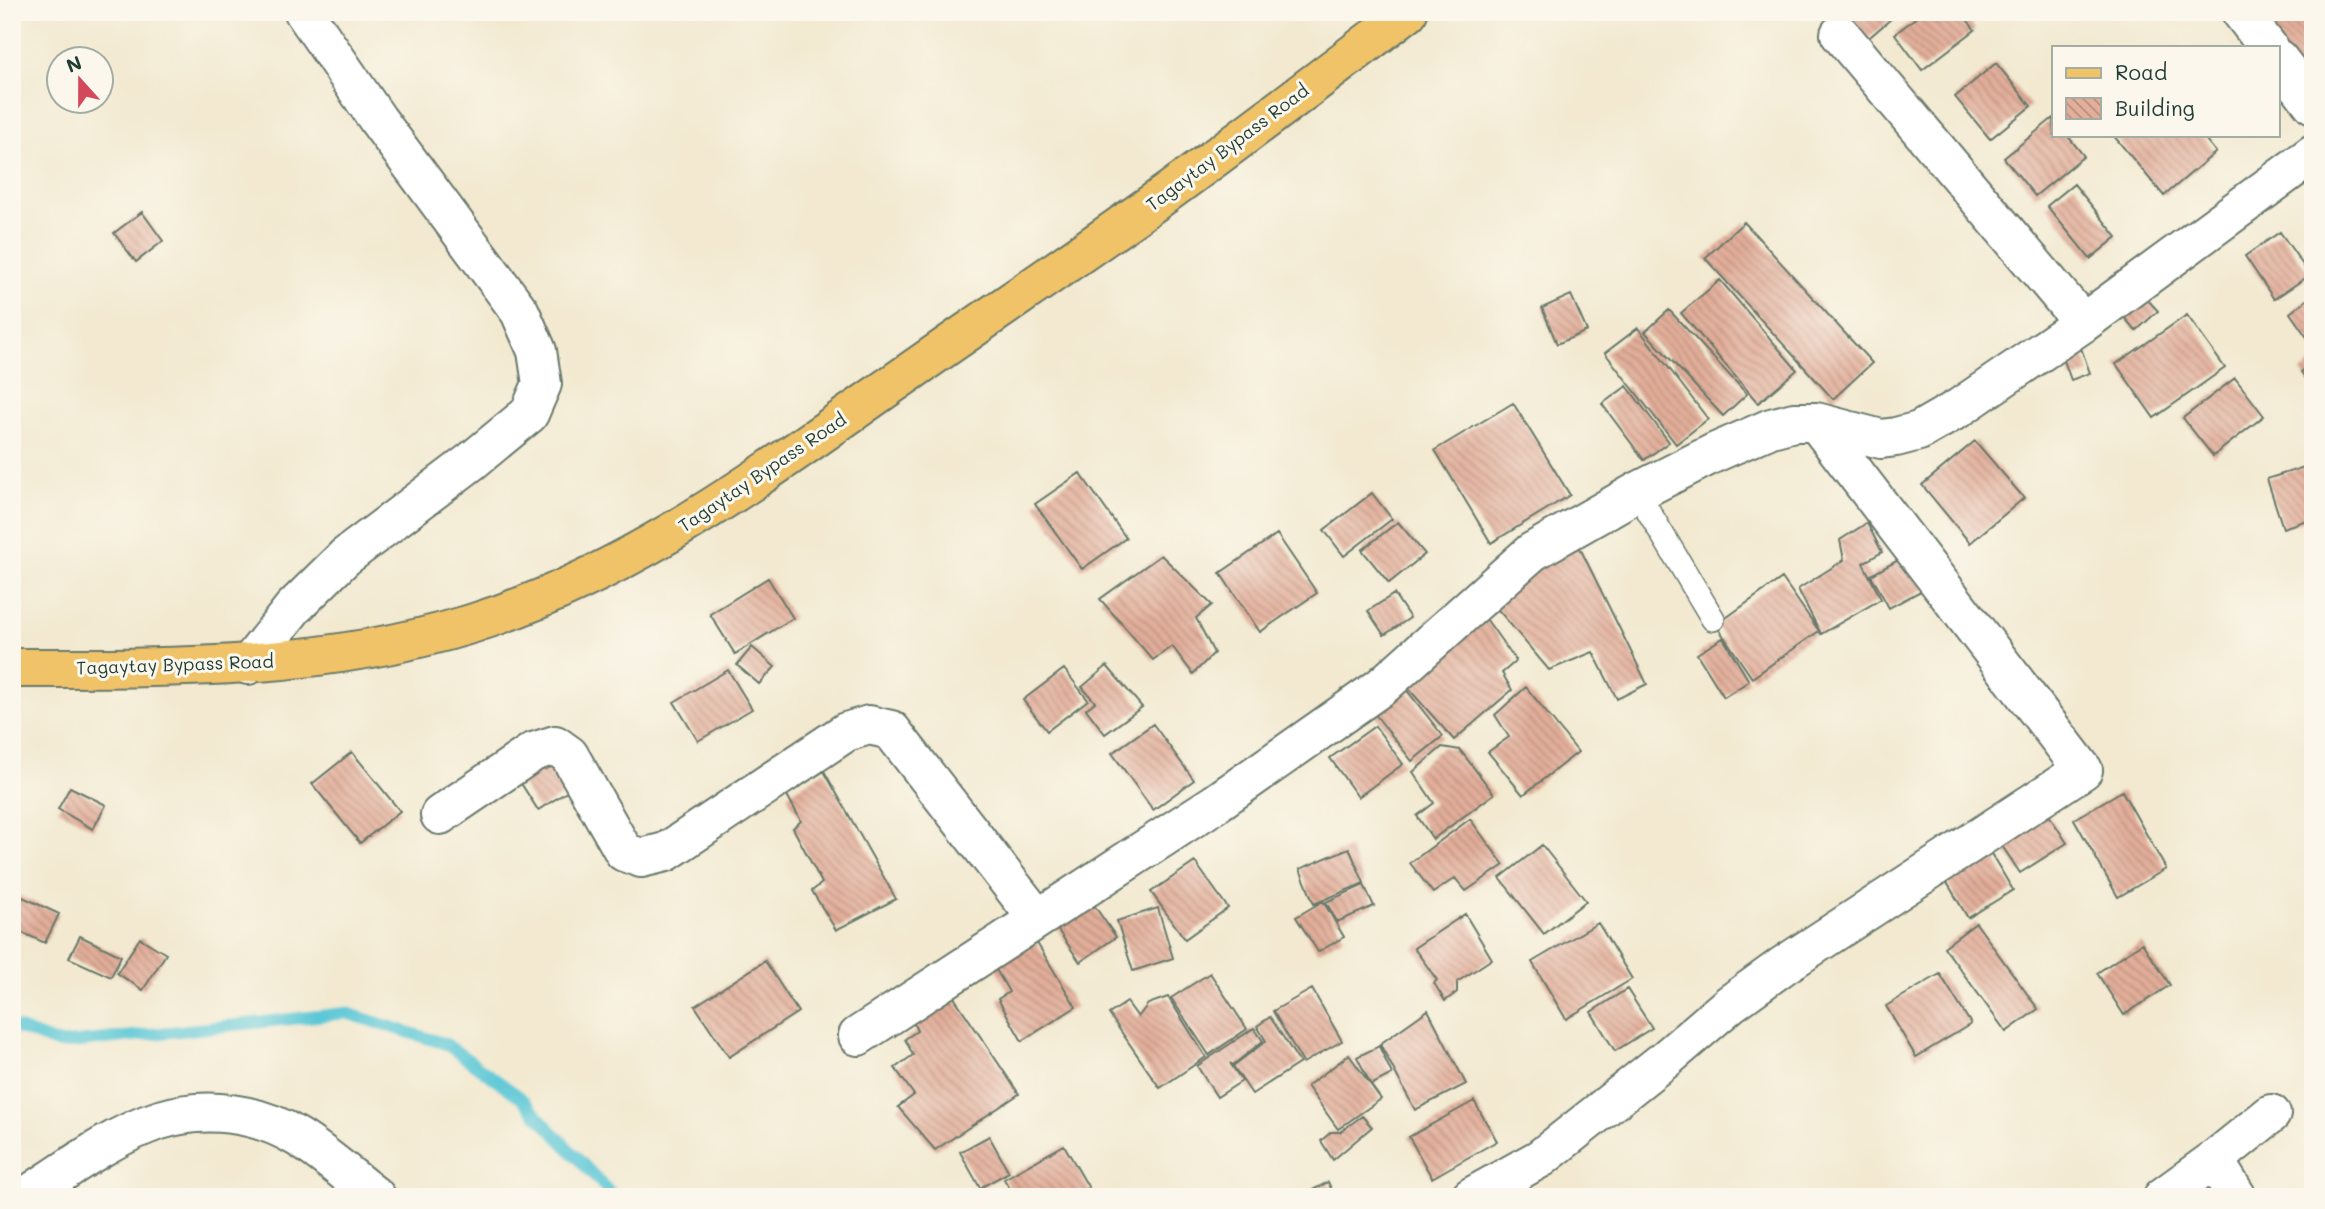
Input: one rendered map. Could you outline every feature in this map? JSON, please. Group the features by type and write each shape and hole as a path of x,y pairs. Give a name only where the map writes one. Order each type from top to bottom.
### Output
{"main road":[{"name":"Tagaytay Bypass Road","path":"12,668 248,665 358,649 469,625 554,593 646,548 715,506 1156,201 1408,12"}],"street":[{"path":"248,665 293,608 345,557 472,461 529,414 542,384 537,351 520,312 378,120 304,12"},
{"path":"2241,12 2267,46"},
{"path":"1840,34 2083,323"},
{"path":"2280,62 2313,104"},
{"path":"858,1036 1216,803 1381,687 1494,589 1532,552 1637,492 1771,428 1794,422 1816,422 1881,439 1896,438 1919,431 1959,408 2083,323 2313,154"},
{"path":"1471,1197 1541,1158 1730,1004 1784,965 2083,770 1816,422"},
{"path":"440,815 533,752 555,746 569,755 624,852 641,858 666,852 846,732 869,725 891,730 1037,918"},
{"path":"25,1197 103,1147 160,1120 226,1113 261,1120 299,1138 376,1197"},
{"path":"2163,1197 2271,1114"},
{"path":"2214,1160 2237,1197"}],"lane":[{"path":"1637,492 1713,619"}],"building":[{"path":"1838,12 1899,12 1864,42"},
{"path":"1923,12 1961,12 1975,30 1922,70 1895,34"},
{"path":"2251,12 2313,12 2313,102 2280,54 2280,46 2274,46"},
{"path":"1996,63 2031,106 1990,139 1955,97"},
{"path":"2052,119 2052,136 2068,136 2084,156 2035,196 2004,158"},
{"path":"2114,136 2203,136 2216,152 2164,196"},
{"path":"2074,184 2117,237 2090,259 2047,206"},
{"path":"142,212 163,241 136,262 114,233"},
{"path":"1744,222 1872,363 1833,399 1705,258"},
{"path":"2280,232 2310,275 2274,299 2245,256"},
{"path":"1720,280 1797,370 1758,403 1681,313"},
{"path":"2135,286 2158,311 2136,331 2114,306"},
{"path":"1571,295 1587,331 1557,344 1542,308"},
{"path":"2313,295 2313,346 2290,313"},
{"path":"1669,310 1747,394 1723,416 1645,332"},
{"path":"2187,315 2225,368 2154,418 2116,364"},
{"path":"1638,328 1708,419 1676,444 1605,353"},
{"path":"2081,348 2090,373 2071,380 2062,355"},
{"path":"2313,363 2313,388 2301,372"},
{"path":"2235,378 2264,416 2213,456 2183,418"},
{"path":"1627,386 1669,442 1644,460 1602,404"},
{"path":"1513,403 1570,495 1491,543 1435,450"},
{"path":"1975,441 2024,498 1970,543 1922,485"},
{"path":"2304,467 2313,493 2313,518 2283,528 2267,479"},
{"path":"1080,473 1126,538 1082,569 1035,504"},
{"path":"1372,493 1392,519 1344,556 1324,530"},
{"path":"1398,522 1425,554 1389,583 1362,550"},
{"path":"1867,523 1882,552 1863,563 1881,599 1821,634 1798,589 1844,560 1840,540"},
{"path":"1277,534 1317,593 1260,632 1220,573"},
{"path":"1576,540 1647,684 1617,699 1593,652 1549,670 1489,599"},
{"path":"1913,552 1932,585 1889,608 1871,575"},
{"path":"1161,555 1212,605 1196,618 1214,653 1193,674 1172,646 1153,660 1100,599"},
{"path":"768,578 793,618 735,654 710,614"},
{"path":"1782,578 1819,631 1752,678 1716,625"},
{"path":"1394,594 1410,618 1384,635 1368,611"},
{"path":"1472,599 1516,661 1502,673 1512,690 1454,740 1400,679"},
{"path":"1723,638 1749,681 1724,697 1697,654"},
{"path":"752,647 775,667 759,684 737,665"},
{"path":"1107,666 1142,707 1105,734 1086,709 1095,702 1082,687"},
{"path":"1064,669 1088,700 1047,731 1023,700"},
{"path":"728,670 752,709 698,741 674,702"},
{"path":"1526,687 1578,752 1523,795 1488,752 1509,737 1495,715"},
{"path":"1405,688 1443,736 1412,761 1374,713"},
{"path":"1153,724 1194,780 1153,810 1112,753"},
{"path":"1375,726 1403,764 1358,797 1330,758"},
{"path":"1442,747 1460,750 1494,794 1433,839 1417,816 1434,803 1413,772"},
{"path":"352,752 400,811 360,843 312,784"},
{"path":"552,755 573,788 538,810 517,777"},
{"path":"824,771 896,899 836,930 812,891 822,883 793,828 801,821 787,795"},
{"path":"70,787 106,805 93,829 58,809"},
{"path":"2122,791 2166,869 2118,897 2074,819"},
{"path":"2038,798 2067,843 2020,873 1991,829"},
{"path":"1470,819 1504,865 1466,891 1455,878 1433,893 1410,863"},
{"path":"1984,842 2013,890 1968,918 1939,869"},
{"path":"1542,845 1586,901 1544,934 1500,878"},
{"path":"1349,848 1364,883 1314,904 1300,869"},
{"path":"1195,862 1228,908 1185,939 1151,892"},
{"path":"1364,885 1374,906 1337,922 1326,902"},
{"path":"12,892 59,914 45,943 12,928"},
{"path":"1089,898 1116,937 1080,962 1053,923"},
{"path":"1323,901 1344,937 1318,952 1296,917"},
{"path":"1158,908 1173,958 1133,971 1117,921"},
{"path":"1465,914 1492,959 1457,982 1457,992 1445,1001 1434,983 1437,980 1414,948"},
{"path":"1598,923 1632,979 1566,1019 1532,962"},
{"path":"1976,923 2038,1009 2006,1032 1944,947"},
{"path":"80,936 121,956 111,977 69,958"},
{"path":"140,938 166,954 143,990 117,973"},
{"path":"1037,943 1076,1007 1022,1041 998,999 1009,992 994,966"},
{"path":"2142,943 2170,985 2124,1015 2097,973"},
{"path":"765,961 798,1012 729,1057 695,1006"},
{"path":"1210,973 1247,1029 1209,1055 1171,998"},
{"path":"1940,974 1971,1024 1916,1057 1886,1006"},
{"path":"943,981 1019,1094 935,1150 898,1107 914,1095 895,1068 913,1055 905,1039 917,1031 906,1005"},
{"path":"1312,989 1342,1041 1303,1063 1273,1011"},
{"path":"1627,989 1652,1028 1615,1051 1591,1012"},
{"path":"1168,997 1206,1057 1160,1088 1109,1014 1127,1002 1138,1017 1148,1004"},
{"path":"1428,1010 1466,1084 1415,1110 1380,1044"},
{"path":"1270,1017 1300,1063 1252,1094 1233,1066 1266,1041 1257,1026"},
{"path":"1254,1028 1263,1041 1233,1065 1230,1063 1242,1081 1217,1097 1197,1066"},
{"path":"1379,1046 1392,1074 1371,1085 1357,1057"},
{"path":"1349,1055 1381,1099 1338,1129 1307,1086"},
{"path":"1474,1101 1497,1141 1432,1178 1409,1137"},
{"path":"1362,1116 1372,1127 1333,1160 1321,1141 1331,1132 1340,1132"},
{"path":"989,1136 1009,1172 980,1188 960,1152"},
{"path":"1064,1145 1094,1197 1015,1197 1004,1179"},
{"path":"1328,1182 1335,1197 1299,1197"}],"waterway":[{"path":"12,1026 59,1044 346,1013 446,1044 520,1097 614,1197"}]}
